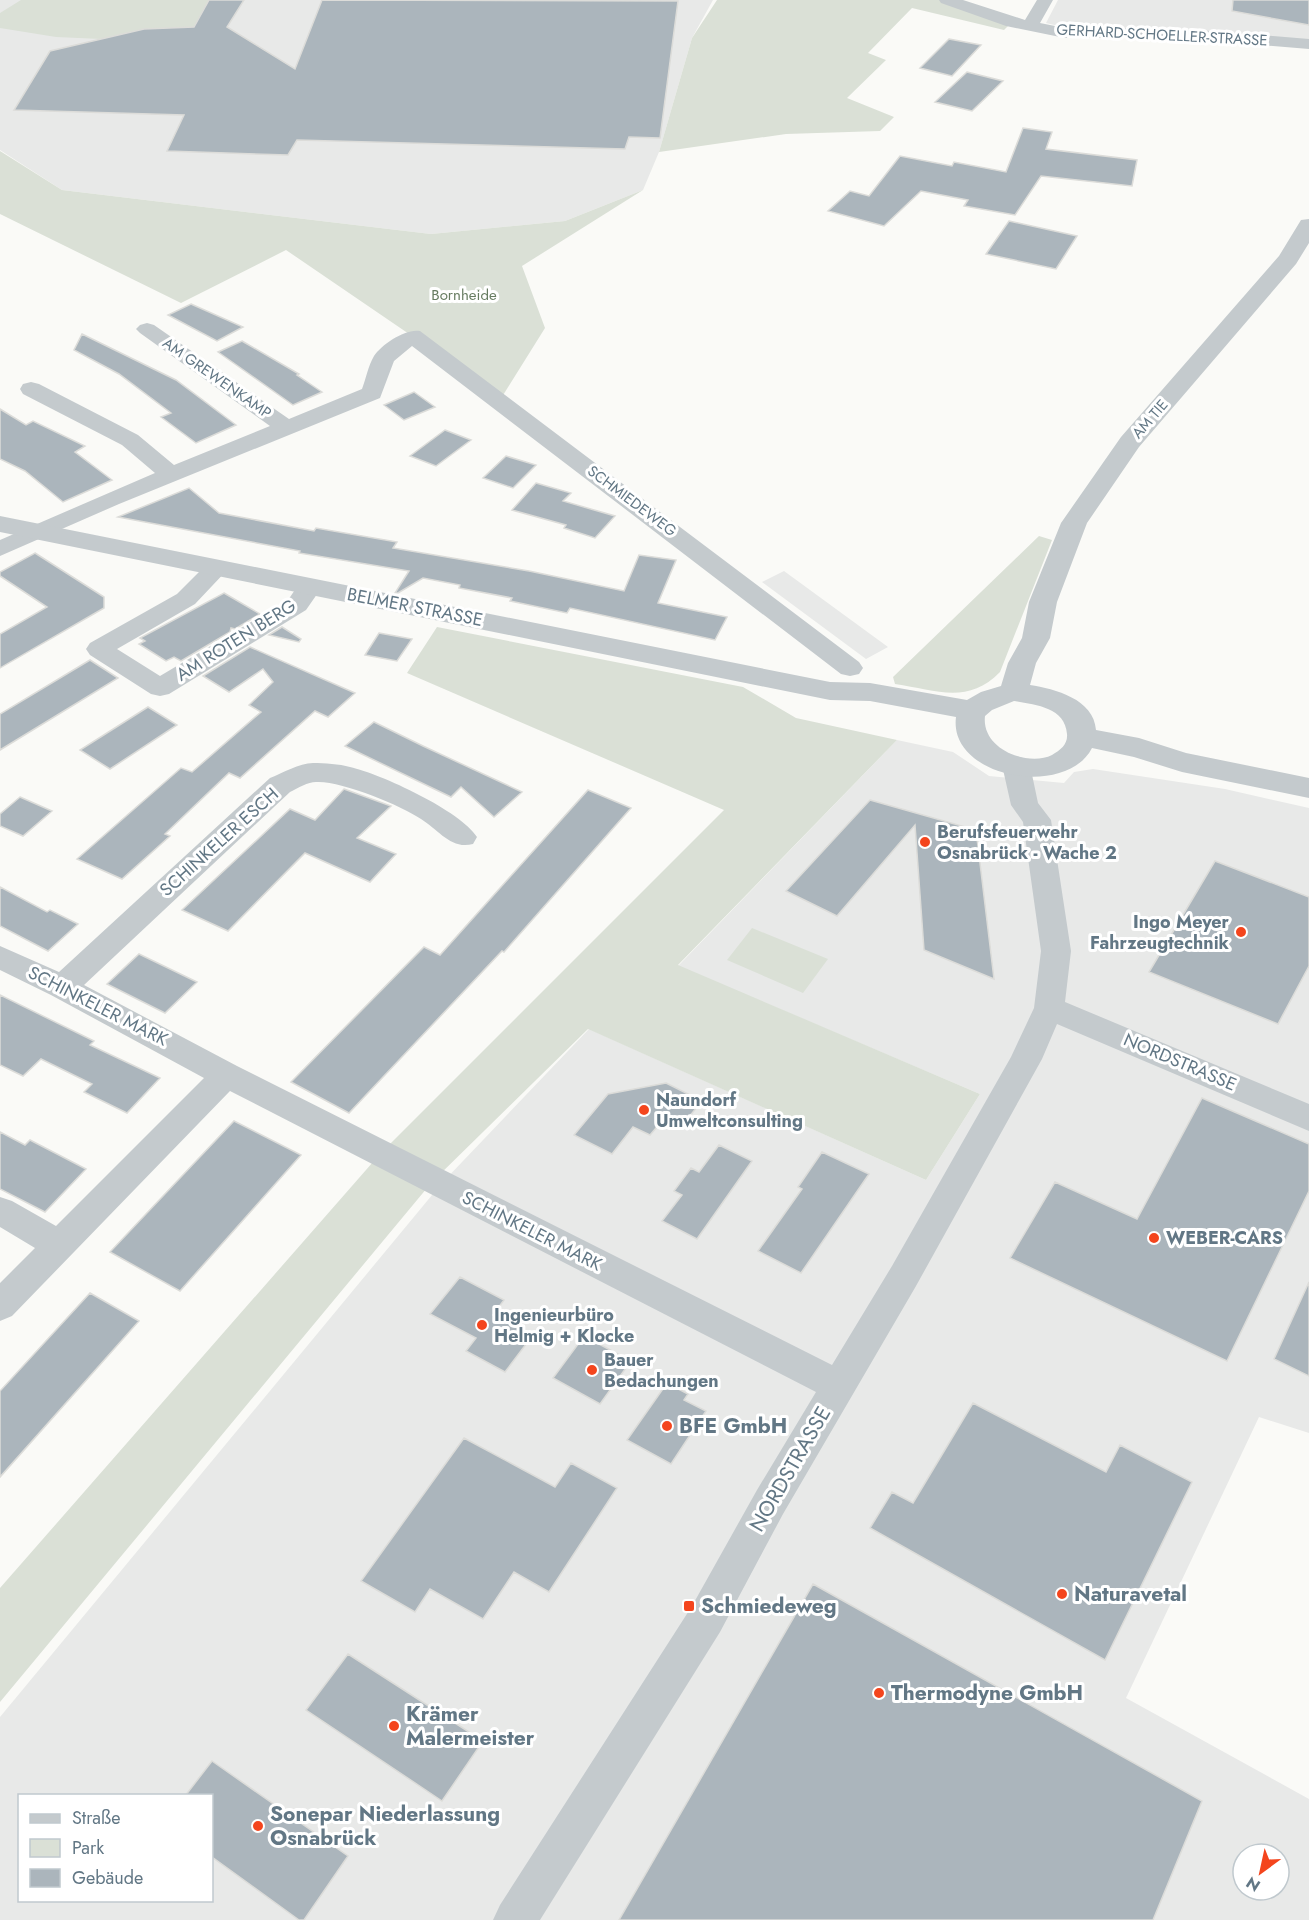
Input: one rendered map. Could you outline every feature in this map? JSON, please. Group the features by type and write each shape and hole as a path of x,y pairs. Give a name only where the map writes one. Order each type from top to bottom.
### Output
{"street":[{"name":"GERHARD-SCHOELLER-STRASSE","path":"947,0 1012,22 1031,24 1065,33 1173,33 1309,44"},
{"path":"1031,24 1045,0"},
{"name":"AM TIE","path":"1026,693 1041,666 1036,638 1043,602 1074,523 1130,442 1288,259 1309,225"},
{"name":"AM GREWENKAMP","path":"147,328 286,427"},
{"name":"AM GREWENKAMP","path":"0,549 286,427 372,393 384,358 412,336"},
{"name":"SCHMIEDEWEG","path":"412,336 850,668"},
{"path":"31,388 130,440 172,475"},
{"name":"BELMER STRASSE","path":"0,524 830,691 860,703 971,718"},
{"name":"AM ROTEN BERG","path":"217,568 186,599 99,649 160,688 297,605 310,587"},
{"path":"1026,693 1066,706 1077,715 1084,728 1082,743 1068,759 1056,764 1026,766 998,760 982,750 969,733 971,718 981,702 996,695 1026,693"},
{"path":"1082,743 1137,760 1182,762 1309,788"},
{"name":"NORDSTRASSE","path":"515,1920 706,1619 770,1502 1026,1059 1049,1008 1056,951 1036,820 1043,807 1026,766"},
{"name":"SCHINKELER ESCH","path":"62,987 280,785 311,772 347,775 430,812 463,837"},
{"name":"SCHINKELER MARK","path":"0,957 62,987 226,1075 839,1386"},
{"name":"NORDSTRASSE","path":"1049,1008 1309,1118"},
{"path":"0,1306 226,1075"},
{"path":"0,1211 60,1245"}],"shaded area":[{"path":"0,0 713,0 692,38 659,152 643,190 565,221 431,234 62,190 0,150"},
{"path":"1058,0 1309,0 1309,40 1173,28 1067,28 1046,23"},
{"path":"784,571 888,647 866,659 762,582"},
{"path":"897,740 953,752 989,776 1064,783 1074,772 1093,769 1225,789 1309,808 1309,1433 1259,1417 1126,1698 1309,1799 1309,1920 0,1920 0,1717 442,1183 589,1029 926,1180 980,1094 678,966"}],"green space":[{"path":"21,0 209,0 194,27 144,29 101,39 56,37 0,28 0,13"},
{"path":"717,0 947,0 1012,22 1004,30 912,8 868,53 886,60 847,98 894,117 880,131 786,134 659,152 692,38"},
{"name":"Bornheide","path":"0,151 62,190 431,234 565,221 643,190 522,266 545,328 500,400 412,336 286,250 181,303 0,214"},
{"path":"1039,536 1052,540 1000,672 976,689 964,692 938,692 895,684 893,677"},
{"path":"437,627 743,687 796,718 897,740 678,965 980,1094 926,1180 588,1029 432,1182 0,1702 0,1588 380,1154 724,810 407,673"},
{"path":"752,928 828,959 803,993 727,960"}],"building":[{"path":"209,0 244,0 227,27 295,69 322,0 678,1 660,138 629,137 625,149 297,140 288,155 167,151 184,115 14,110 50,51 144,29 194,27"},
{"path":"1233,0 1309,0 1309,25 1232,11"},
{"path":"949,39 981,45 952,76 920,68"},
{"path":"967,72 1003,81 972,111 935,102"},
{"path":"1023,128 1052,132 1046,149 1137,160 1132,186 1041,176 1015,215 964,206 968,200 921,191 884,226 828,211 850,191 869,196 900,156 952,166 954,162 1006,172"},
{"path":"1009,221 1077,236 1056,269 986,254"},
{"path":"191,304 243,327 217,341 168,315"},
{"path":"82,334 176,380 236,425 196,443 161,417 171,413 119,374 74,350"},
{"path":"242,341 299,374 297,375 322,392 293,405 218,352"},
{"path":"414,392 435,407 404,420 384,405"},
{"path":"0,409 26,425 33,421 85,446 75,452 112,480 63,502 25,471 0,459"},
{"path":"445,430 471,440 436,466 410,456"},
{"path":"506,456 536,465 513,488 483,478"},
{"path":"536,483 571,493 563,501 615,516 595,538 564,528 566,525 512,510"},
{"path":"189,488 219,513 314,531 316,528 397,542 393,548 529,571 624,591 639,555 676,560 658,603 727,617 715,640 570,608 567,613 510,601 512,598 459,588 460,585 423,578 395,593 409,571 299,553 300,551 118,517"},
{"path":"35,553 104,597 104,608 0,668 0,634 47,607 0,576 0,572"},
{"path":"224,593 260,614 235,629 231,628 230,632 181,661 174,657 166,661 139,644 145,641 140,638"},
{"path":"282,627 301,639 299,642 269,635"},
{"path":"379,633 412,639 397,661 365,655"},
{"path":"250,647 355,693 328,717 315,711 240,778 229,773 165,834 170,836 122,879 77,859 181,768 192,772 261,712 249,705 273,682 263,669 229,692 203,676"},
{"path":"90,660 118,678 0,750 0,714"},
{"path":"148,707 177,725 110,769 80,750"},
{"path":"374,722 522,792 494,817 461,787 451,797 345,746"},
{"path":"344,789 391,806 357,838 396,854 370,882 305,853 228,931 182,910 290,809 315,820"},
{"path":"588,790 631,808 504,952 502,951 349,1113 291,1082 424,947 440,955"},
{"path":"20,797 52,811 23,836 0,826 0,814"},
{"path":"870,800 976,830 994,979 924,950 915,825 837,916 786,891"},
{"name":"Ingo Meyer Fahrzeugtechnik","path":"1215,861 1309,897 1309,966 1278,1024 1149,972"},
{"path":"0,887 47,912 50,910 78,924 48,951 0,926"},
{"path":"139,954 197,982 165,1013 107,984"},
{"path":"0,995 94,1041 90,1045 160,1078 127,1113 84,1092 92,1084 41,1059 23,1076 0,1065"},
{"name":"Naundorf Umweltconsulting","path":"666,1083 702,1101 680,1128 663,1120 650,1135 633,1127 612,1154 574,1135 608,1094"},
{"name":"WEBER-CARS","path":"1202,1098 1309,1144 1309,1191 1227,1361 1010,1258 1055,1182 1137,1219"},
{"path":"234,1121 301,1155 180,1291 110,1252"},
{"path":"0,1132 25,1145 30,1140 86,1169 45,1212 0,1189"},
{"path":"719,1145 752,1161 697,1239 662,1221 682,1195 674,1191 691,1168 699,1172"},
{"path":"822,1152 869,1174 801,1273 758,1251 802,1189 798,1187"},
{"name":"Ingenieurbüro Helmig + Klocke","path":"460,1277 504,1300 493,1315 533,1335 505,1372 466,1351 476,1338 430,1314"},
{"path":"1309,1282 1309,1376 1274,1359"},
{"path":"90,1293 139,1321 0,1477 0,1391"},
{"name":"Bauer Bedachungen","path":"584,1336 631,1361 600,1404 553,1378"},
{"name":"BFE GmbH","path":"667,1383 688,1394 684,1400 706,1411 671,1464 627,1440"},
{"name":"Naturavetal","path":"973,1403 1106,1472 1120,1445 1192,1482 1105,1660 870,1528 892,1492 913,1503"},
{"path":"464,1438 555,1487 571,1463 617,1488 549,1592 514,1572 483,1619 430,1589 415,1612 361,1581"},
{"name":"Thermodyne GmbH","path":"813,1584 1202,1801 1153,1920 619,1920"},
{"name":"Krämer Malermeister","path":"348,1654 483,1741 442,1801 306,1710"},
{"name":"Sonepar Niederlassung Osnabrück","path":"212,1761 348,1856 304,1920 299,1920 213,1858 213,1794 187,1794"}],"place":[{"name":"Berufsfeuerwehr Osnabrück - Wache 2","path":"925,842"},
{"name":"Ingo Meyer Fahrzeugtechnik","path":"1241,932"},
{"name":"Naundorf Umweltconsulting","path":"644,1110"},
{"name":"WEBER-CARS","path":"1154,1238"},
{"name":"Ingenieurbüro Helmig + Klocke","path":"482,1325"},
{"name":"Bauer Bedachungen","path":"592,1370"},
{"name":"BFE GmbH","path":"667,1426"},
{"name":"Naturavetal","path":"1062,1594"},
{"name":"Schmiedeweg","path":"689,1606"},
{"name":"Thermodyne GmbH","path":"879,1693"},
{"name":"Krämer Malermeister","path":"394,1726"},
{"name":"Sonepar Niederlassung Osnabrück","path":"258,1826"}]}
